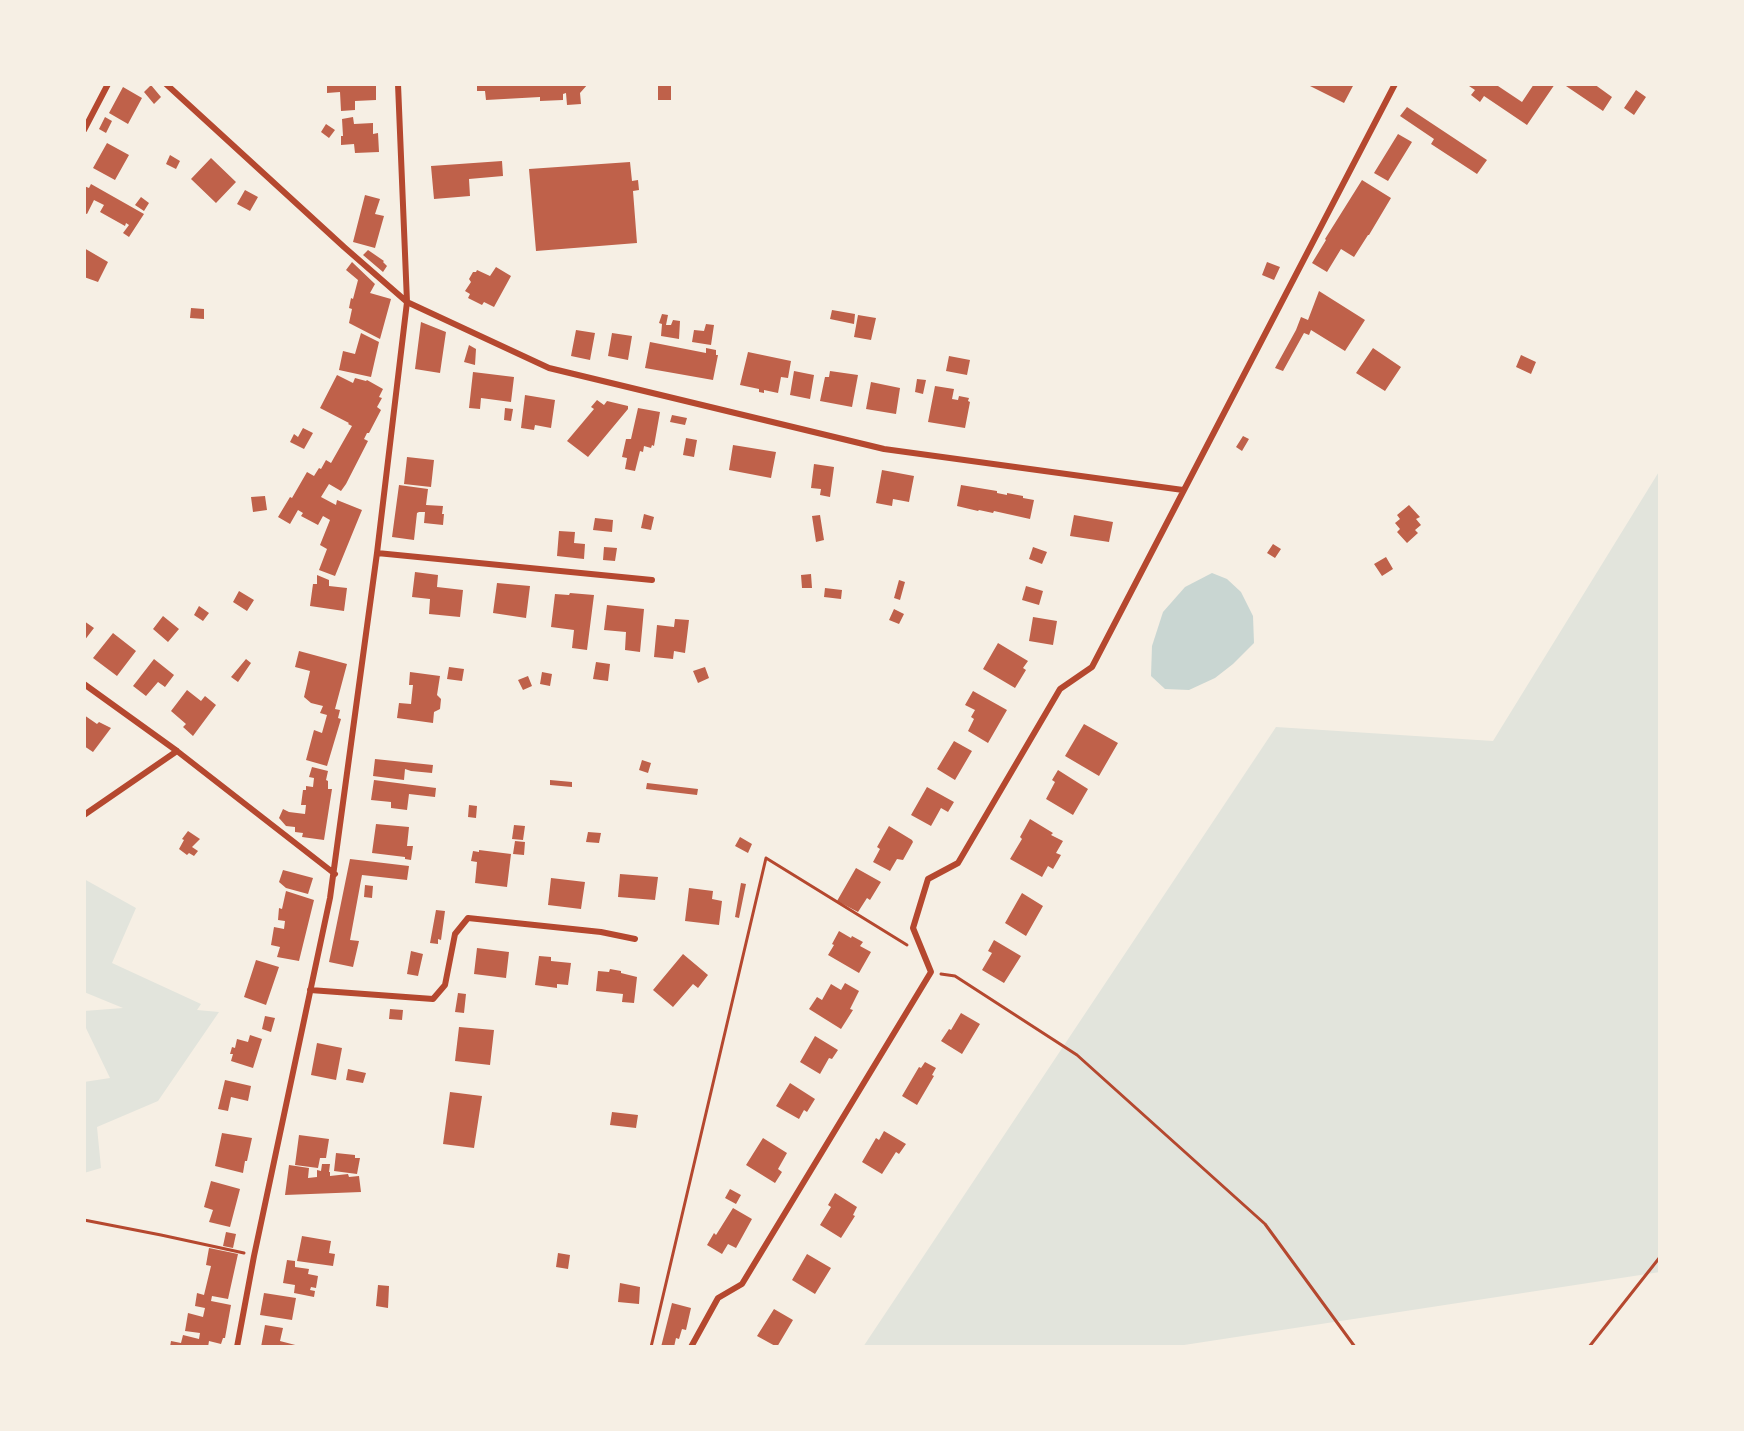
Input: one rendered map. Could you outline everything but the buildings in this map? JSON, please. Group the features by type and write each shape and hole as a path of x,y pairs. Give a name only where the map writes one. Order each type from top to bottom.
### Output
{"street":[{"path":"84,130 108,84"},
{"path":"166,84 407,302 549,368 884,448 1183,490"},
{"path":"237,1347 334,874 377,553 407,302 398,84"},
{"path":"691,1347 718,1298 742,1284 931,972 913,928 928,879 958,863 1060,689 1092,666 1395,84"},
{"path":"377,553 652,580"},
{"path":"84,684 177,751 334,874"},
{"path":"84,815 177,751"},
{"path":"310,990 433,999 445,985 455,934 468,918 601,932 635,939"}],"path":[{"path":"651,1347 766,858 924,955"},
{"path":"931,972 955,976 1077,1055 1265,1224 1355,1347"},
{"path":"84,1220 254,1256"},
{"path":"1589,1347 1660,1257"}],"shaded area":[{"path":"1660,470 1660,1272 1171,1347 863,1347 1276,727 1493,741"},
{"path":"1212,573 1227,579 1241,592 1253,616 1254,643 1215,678 1189,690 1165,689 1151,676 1152,646 1163,612 1185,587"},
{"path":"84,879 136,908 112,963 201,1004 197,1010 219,1012 158,1101 97,1127 101,1168 84,1173 84,1082 110,1078 84,1024 84,1011 123,1008 84,992"}]}
